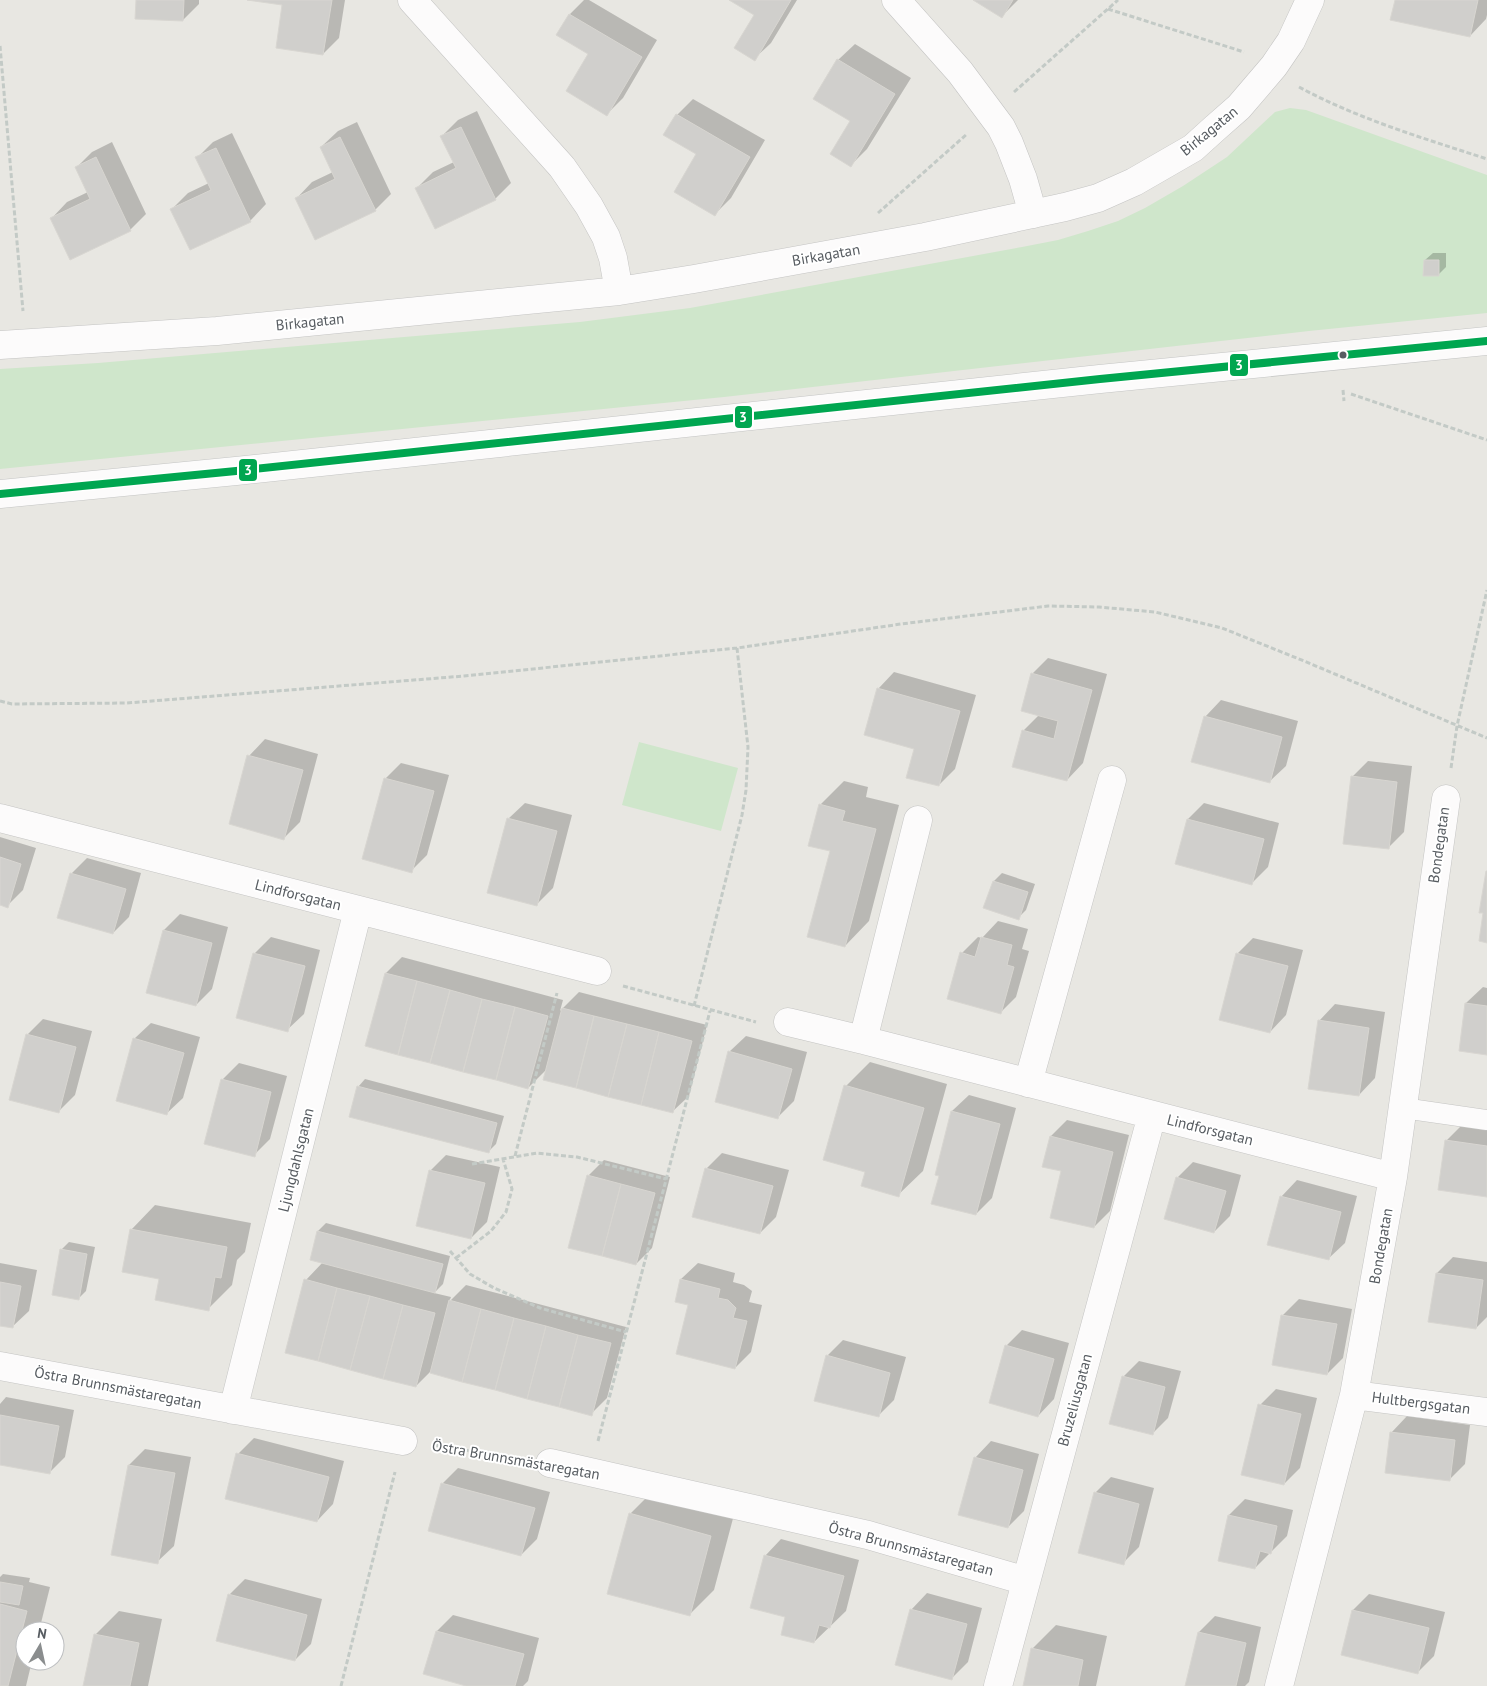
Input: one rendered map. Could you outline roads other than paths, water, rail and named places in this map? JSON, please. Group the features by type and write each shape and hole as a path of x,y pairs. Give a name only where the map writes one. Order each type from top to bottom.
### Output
{"street":[{"path":"412,0 562,167 589,206 606,237 613,258 618,292"},
{"path":"896,0 960,72 1001,127 1009,143 1033,214"},
{"name":"Birkagatan","path":"13,344 217,331 618,292 694,280 859,249 1065,207 1098,198 1134,182 1193,148 1239,107 1261,63 1291,41 1310,0"},
{"path":"0,494 246,470 1100,379 1487,341"},
{"path":"1028,1083 1112,780"},
{"name":"Bondegatan","path":"1279,1686 1354,1395 1393,1177 1446,798"},
{"name":"Lindforsgatan","path":"0,818 597,971"},
{"path":"863,1040 918,820"},
{"name":"Ljungdahlsgatan","path":"233,1410 358,910"},
{"name":"Lindforsgatan","path":"788,1022 1393,1177"},
{"name":"Bruzeliusgatan","path":"998,1686 1152,1115"},
{"name":"Östra Brunnsmästaregatan","path":"0,1366 403,1441"},
{"name":"Hultbergsgatan","path":"1354,1395 1487,1412"},
{"name":"Östra Brunnsmästaregatan","path":"550,1463 868,1535 1026,1581"}],"lane":[{"path":"1403,1108 1487,1120"}]}
